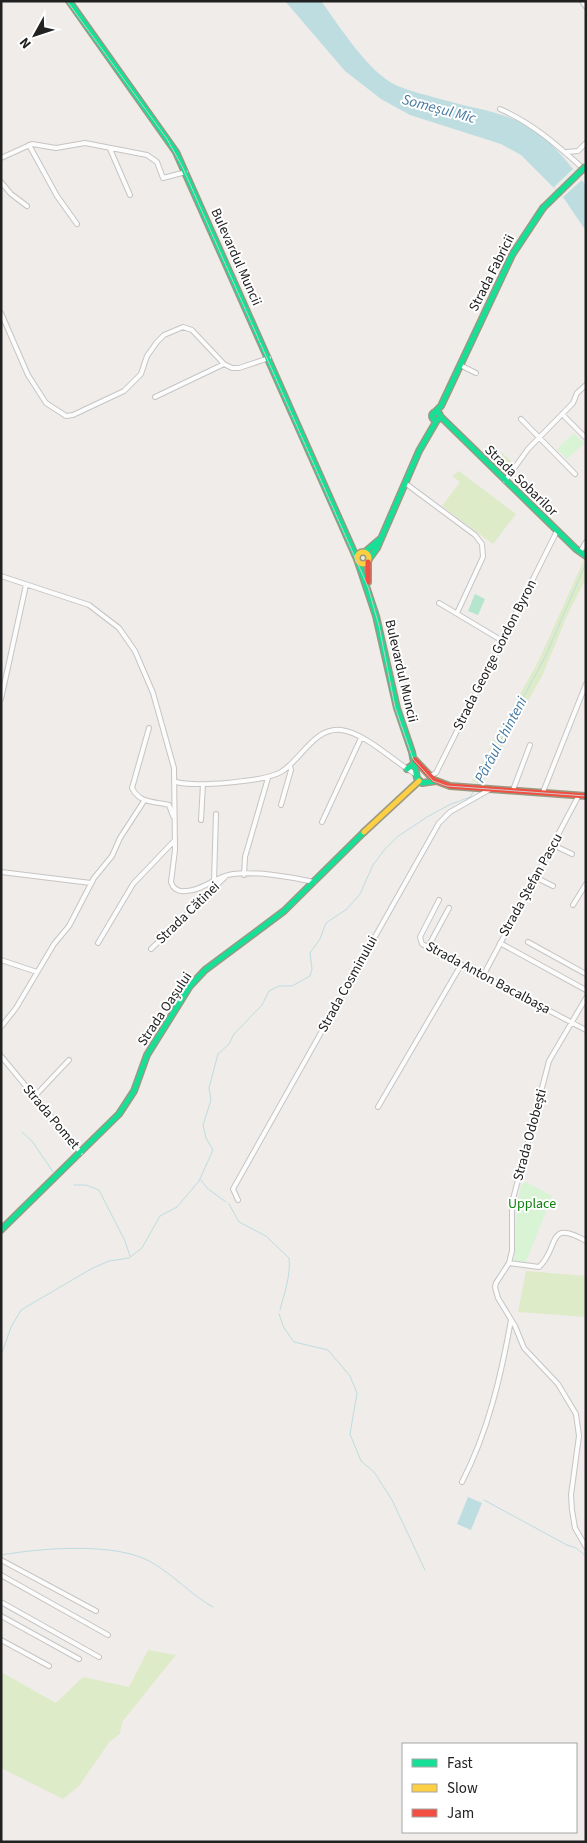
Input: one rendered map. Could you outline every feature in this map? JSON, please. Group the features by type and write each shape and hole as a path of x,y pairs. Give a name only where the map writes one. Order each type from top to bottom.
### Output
{"main road":[{"name":"Bulevardul Muncii","path":"68,1 168,138 186,172 369,586 380,626 397,706 415,761 419,781"},
{"name":"Strada Fabricii","path":"438,417 440,407 512,255 543,208 586,166"},
{"path":"379,540 358,555 357,561 364,564 377,548 405,483 438,417"},
{"name":"Strada Sobarilor","path":"438,417 583,554"},
{"name":"Bulevardul Muncii","path":"349,540 364,552 369,560 369,586"},
{"name":"Bulevardul Muncii","path":"415,761 430,776"},
{"path":"407,769 415,761"},
{"path":"417,773 423,769"},
{"path":"426,782 430,776 436,781"},
{"path":"419,781 436,781 460,787 583,795"},
{"name":"Strada Oașului","path":"1,1230 103,1132 129,1101 147,1055 190,986 205,970 284,911 394,802 419,781"}],"street":[{"path":"582,1 586,7"},
{"path":"500,109 528,123 566,152 586,171"},
{"path":"1,158 29,145 56,148 85,143 150,157 157,162 163,178 186,172"},
{"path":"566,152 578,150 586,143"},
{"path":"29,145 57,196 77,224"},
{"path":"110,149 130,195"},
{"path":"578,150 578,163"},
{"path":"1,182 11,194 27,206"},
{"path":"1,313 32,383 46,403 66,416 73,415 119,394 137,378 157,342 164,335 183,328 192,330 224,364 235,369 269,358"},
{"path":"155,397 224,364"},
{"path":"460,365 476,373"},
{"path":"505,481 539,437 562,414 586,385"},
{"path":"562,414 586,438"},
{"path":"521,419 575,474"},
{"path":"405,483 474,535 482,544 483,557 457,614"},
{"name":"Strada George Gordon Byron","path":"430,776 436,773 557,531"},
{"path":"583,554 586,542"},
{"path":"1,576 89,605 113,622 127,638 153,693 174,768 176,782 172,886 180,891 188,891 233,874 286,876 314,882"},
{"path":"1,699 26,585"},
{"path":"438,603 501,640"},
{"path":"543,792 586,684"},
{"path":"150,728 132,788 144,801 169,805 174,818"},
{"path":"176,782 203,784 268,778 290,766 310,743 324,734 340,730 361,738 407,769 417,773"},
{"path":"322,822 361,738"},
{"path":"513,790 530,745"},
{"path":"281,805 291,770 290,766"},
{"path":"244,875 245,857 268,778"},
{"path":"201,820 203,784"},
{"name":"Strada Cosminului","path":"238,1200 233,1189 439,823 450,812 490,789"},
{"name":"Strada Ștefan Pascu","path":"483,976 535,877 583,795"},
{"path":"1,1027 16,1008 37,972 69,926 91,883 112,856 120,838 144,801"},
{"path":"214,881 216,814"},
{"path":"98,943 133,884 175,840"},
{"path":"553,845 572,854"},
{"path":"1,872 91,883"},
{"name":"Strada Cătinei","path":"150,949 225,877"},
{"path":"535,877 553,886"},
{"path":"572,905 586,884"},
{"name":"Strada Anton Bacalbașa","path":"439,900 420,937 420,942 586,1030"},
{"path":"428,947 449,908"},
{"path":"528,942 586,974"},
{"path":"500,943 586,990"},
{"path":"1,960 37,972"},
{"path":"378,1107 461,964"},
{"name":"Strada Odobești","path":"586,998 549,1061 512,1204 512,1251 509,1263 495,1287 498,1298 524,1348 558,1384 574,1407 578,1419 578,1436 571,1495 572,1510 576,1528 586,1548"},
{"name":"Strada Pomet","path":"1,1056 81,1154"},
{"path":"34,1097 69,1060"},
{"path":"509,1263 539,1267 546,1260 553,1240 558,1233 566,1232 586,1241"},
{"path":"462,1482 471,1468 489,1415 511,1320"},
{"path":"1,1560 96,1611"},
{"path":"1,1576 108,1635"},
{"path":"1,1602 99,1657"},
{"path":"1,1616 79,1659"},
{"path":"1,1640 49,1666"}],"green space":[{"path":"574,433 584,443 567,459 557,449"},
{"path":"502,453 516,466 504,473 492,463"},
{"path":"459,471 516,514 493,544 442,506 460,482 452,476"},
{"path":"586,555 586,578 566,618 543,674 482,784 472,781 539,660"},
{"path":"475,594 485,599 478,615 468,611"},
{"name":"Upplace","path":"526,1182 552,1196 525,1264 514,1260 517,1205 521,1185"},
{"path":"526,1271 586,1276 586,1317 518,1312"},
{"path":"148,1650 176,1655 122,1722 120,1734 110,1741 79,1786 63,1799 1,1768 1,1672 56,1703 83,1677 129,1687"}],"water":[{"name":"Someșul Mic","path":"285,1 321,1 362,56 380,75 390,82 403,88 505,116 533,129 558,152 586,185 586,231 563,197 521,155 501,144 410,115 381,99 345,71"},
{"path":"468,1497 482,1503 471,1530 457,1524"}],"pier":[{"path":"573,169 582,180 563,197 554,187"}],"waterway":[{"name":"Pârâul Chinteni","path":"476,786 546,655 586,563"},
{"name":"Pârâul Chinteni","path":"1,1356 11,1327 21,1310 91,1269 109,1261 129,1258 142,1248 160,1216 177,1207 199,1181 213,1150 206,1138 203,1125 211,1100 209,1088 218,1054 229,1044 234,1034 262,1005 269,991 279,986 292,986 310,976 312,969 310,953 320,939 326,923 347,909 360,894 373,865 385,849 397,837 427,817 449,805 470,797 475,789"},
{"path":"22,1132 32,1141 53,1172"},
{"path":"201,1180 207,1188 226,1202"},
{"path":"74,1185 86,1185 99,1190 125,1241 130,1256"},
{"path":"229,1204 239,1222 266,1236 289,1258 288,1278 280,1310"},
{"path":"279,1314 284,1328 294,1342 328,1350 350,1376 357,1393 350,1434 361,1461 374,1472 392,1500 425,1570"},
{"path":"484,1500 567,1545 576,1548 586,1556"},
{"path":"1,1555 37,1550 78,1548 119,1551 151,1562 213,1607"}],"tram line":[{"path":"67,1 167,139 182,166 368,587 379,626 395,707 413,759 433,781 447,786 586,796"}],"traffic: fast":[{"path":"69,1 176,152 357,559"},
{"path":"543,208 586,166"},
{"path":"434,413 441,406 512,255 543,208"},
{"path":"436,412 440,416 436,420 432,416 436,412"},
{"path":"440,416 576,549 586,556"},
{"path":"369,559 377,548 419,451 437,420"},
{"path":"365,552 379,540"},
{"path":"358,562 376,616 397,708 412,752 417,778 422,783 436,781"},
{"path":"407,769 415,763"},
{"path":"1,1230 119,1114 134,1091 147,1055 190,986 205,970 284,911 364,832"}],"traffic: slow":[{"path":"361,552 365,552 369,558 365,564 361,564 357,560 357,556 361,552"},
{"path":"364,832 419,781"}],"traffic: jam":[{"path":"368,562 368,582"},
{"path":"415,760 434,780 450,786 586,796"}]}
